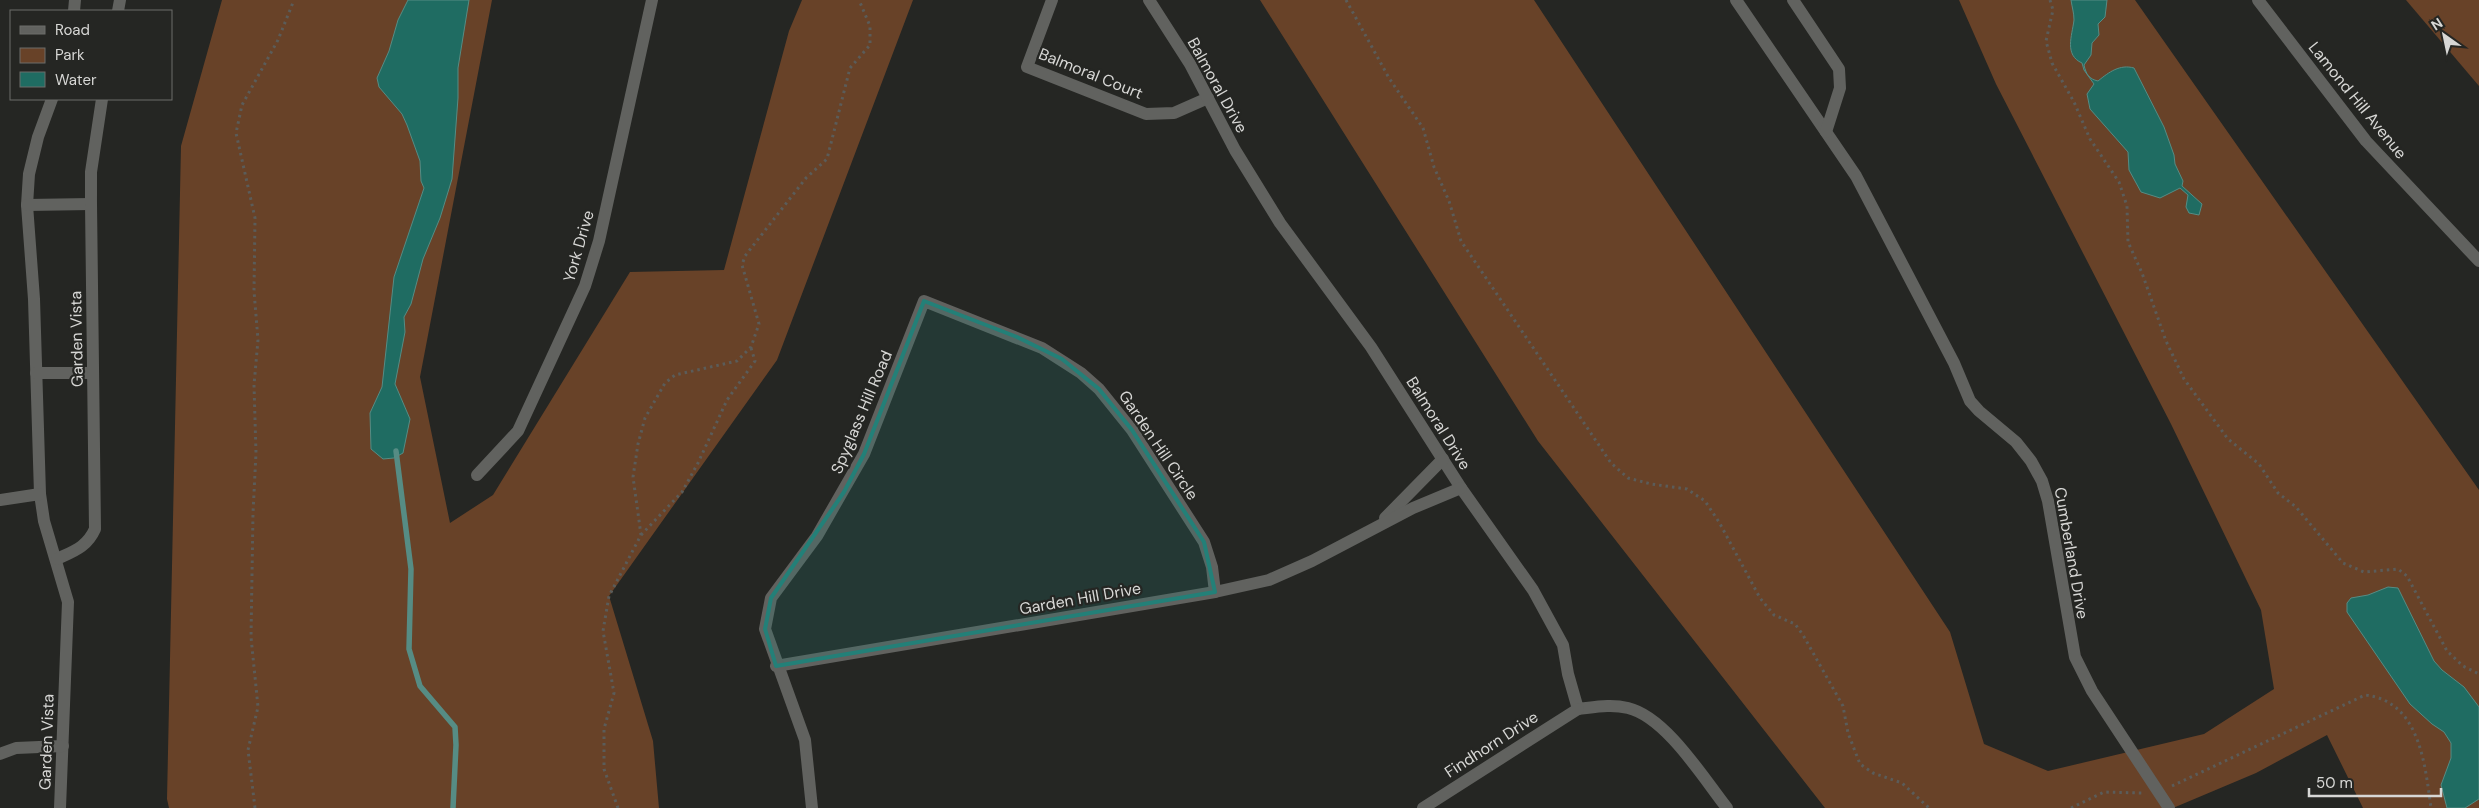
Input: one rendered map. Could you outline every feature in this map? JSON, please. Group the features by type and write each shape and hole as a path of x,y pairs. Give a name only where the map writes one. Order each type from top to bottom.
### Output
{"street":[{"name":"York Drive","path":"477,475 518,432 585,286 599,241 652,0"},
{"name":"Balmoral Court","path":"1052,0 1027,67 1146,114 1174,113 1208,98"},
{"name":"Balmoral Drive","path":"1149,0 1190,64 1234,150 1269,206 1371,347 1461,488 1517,567 1550,618 1563,645 1568,674 1578,708"},
{"name":"Cumberland Drive","path":"1736,0 1856,176 1954,363 1970,401 2016,442 2031,461 2042,481 2048,501 2075,656 2092,691 2169,808"},
{"path":"1793,0 1839,70 1840,88 1826,132"},
{"name":"Lamond Hill Avenue","path":"2258,0 2366,141 2479,261"},
{"name":"Garden Vista","path":"52,100 38,137 29,174 27,205 34,299 40,494 44,521 57,559 68,602 60,808"},
{"name":"Garden Vista","path":"57,559 82,548 90,540 95,529 91,172 102,100"},
{"path":"27,205 91,204"},
{"name":"Garden Hill Circle","path":"924,302 1042,348 1081,372 1099,389 1132,430 1204,542 1212,567 1216,592"},
{"name":"Spyglass Hill Road","path":"812,808 805,740 776,666 765,629 772,598 817,536 864,454 924,302"},
{"path":"36,373 93,373"},
{"name":"Garden Hill Drive","path":"1378,526 1443,459"},
{"name":"Garden Hill Drive","path":"776,666 1216,592 1269,580 1312,561 1413,508 1461,488"},
{"path":"0,500 40,494"},
{"path":"1578,708 1611,705 1631,708 1644,715 1658,725 1674,741 1727,808"},
{"name":"Findhorn Drive","path":"1423,808 1578,708"},
{"path":"0,754 16,748 62,746"}],"path":[{"path":"255,808 248,750 258,707 251,637 252,512 256,453 254,385 258,340 254,291 255,218 236,133 242,105 278,40 294,0"},
{"path":"641,535 633,477 638,444 645,418 665,382 675,375 737,361 751,348 759,324 742,265 745,256 765,229 806,178 827,159 850,68 870,45 870,26 859,0"},
{"path":"1346,0 1389,78 1423,128 1434,167 1450,201 1461,240 1610,464 1628,478 1687,489 1705,500 1760,598 1774,615 1795,624 1803,635 1843,706 1848,733 1860,764 1872,773 1902,783 1929,808"},
{"path":"2050,0 2053,10 2046,41 2052,63 2074,102 2090,139 2119,182 2127,206 2128,242 2142,273 2166,341 2184,379 2228,439 2259,464 2278,493 2296,507 2343,563 2364,572 2398,569 2407,576 2447,651 2463,666 2479,674"},
{"path":"618,808 604,769 604,729 614,693 603,631 609,596 641,535 682,492 698,463 727,400 755,361 751,348"},
{"path":"2071,808 2104,792 2159,792 2365,694 2376,696 2393,706 2414,727 2425,762 2431,808"}],"highlighted area":[{"path":"924,301 1017,337 1062,359 1099,389 1132,430 1204,542 1215,592 776,666 765,629 771,598 844,492 864,454"}],"green space":[{"path":"222,0 492,0 420,377 450,523 493,495 630,272 724,270 789,31 802,0 913,0 777,360 609,596 653,741 659,808 169,808 167,799 181,146"},
{"path":"1260,0 1534,0 1950,632 1984,744 2048,771 2204,734 2274,689 2261,610 2171,424 1996,84 1959,0 2135,0 2479,490 2479,808 2363,808 2327,735 2256,773 2173,808 1825,808 1538,441"},
{"path":"2406,0 2479,0 2479,86"}],"water":[{"path":"408,0 469,0 458,68 458,98 452,179 440,218 423,259 411,304 404,317 405,332 395,384 410,419 403,453 394,458 383,459 371,449 370,413 382,387 394,277 424,188 421,181 420,161 407,125 402,114 379,87 377,78 389,51 398,20"},
{"path":"2071,0 2107,0 2105,17 2098,24 2099,35 2092,43 2091,55 2084,65 2088,75 2082,63 2076,60 2071,50 2070,44 2074,20"},
{"path":"2119,68 2134,68 2164,127 2174,155 2175,164 2183,181 2182,186 2202,204 2199,215 2189,213 2186,207 2188,195 2180,188 2160,198 2141,192 2129,170 2128,152 2090,109 2087,94 2094,84 2088,76 2098,81"},
{"path":"2388,587 2398,588 2434,661 2442,670 2464,687 2479,707 2479,799 2465,808 2447,808 2441,785 2451,758 2451,743 2444,732 2410,704 2347,612 2347,603 2351,598 2368,595"}],"waterway":[{"path":"396,451 411,569 409,649 420,686 455,727 453,808"}]}
